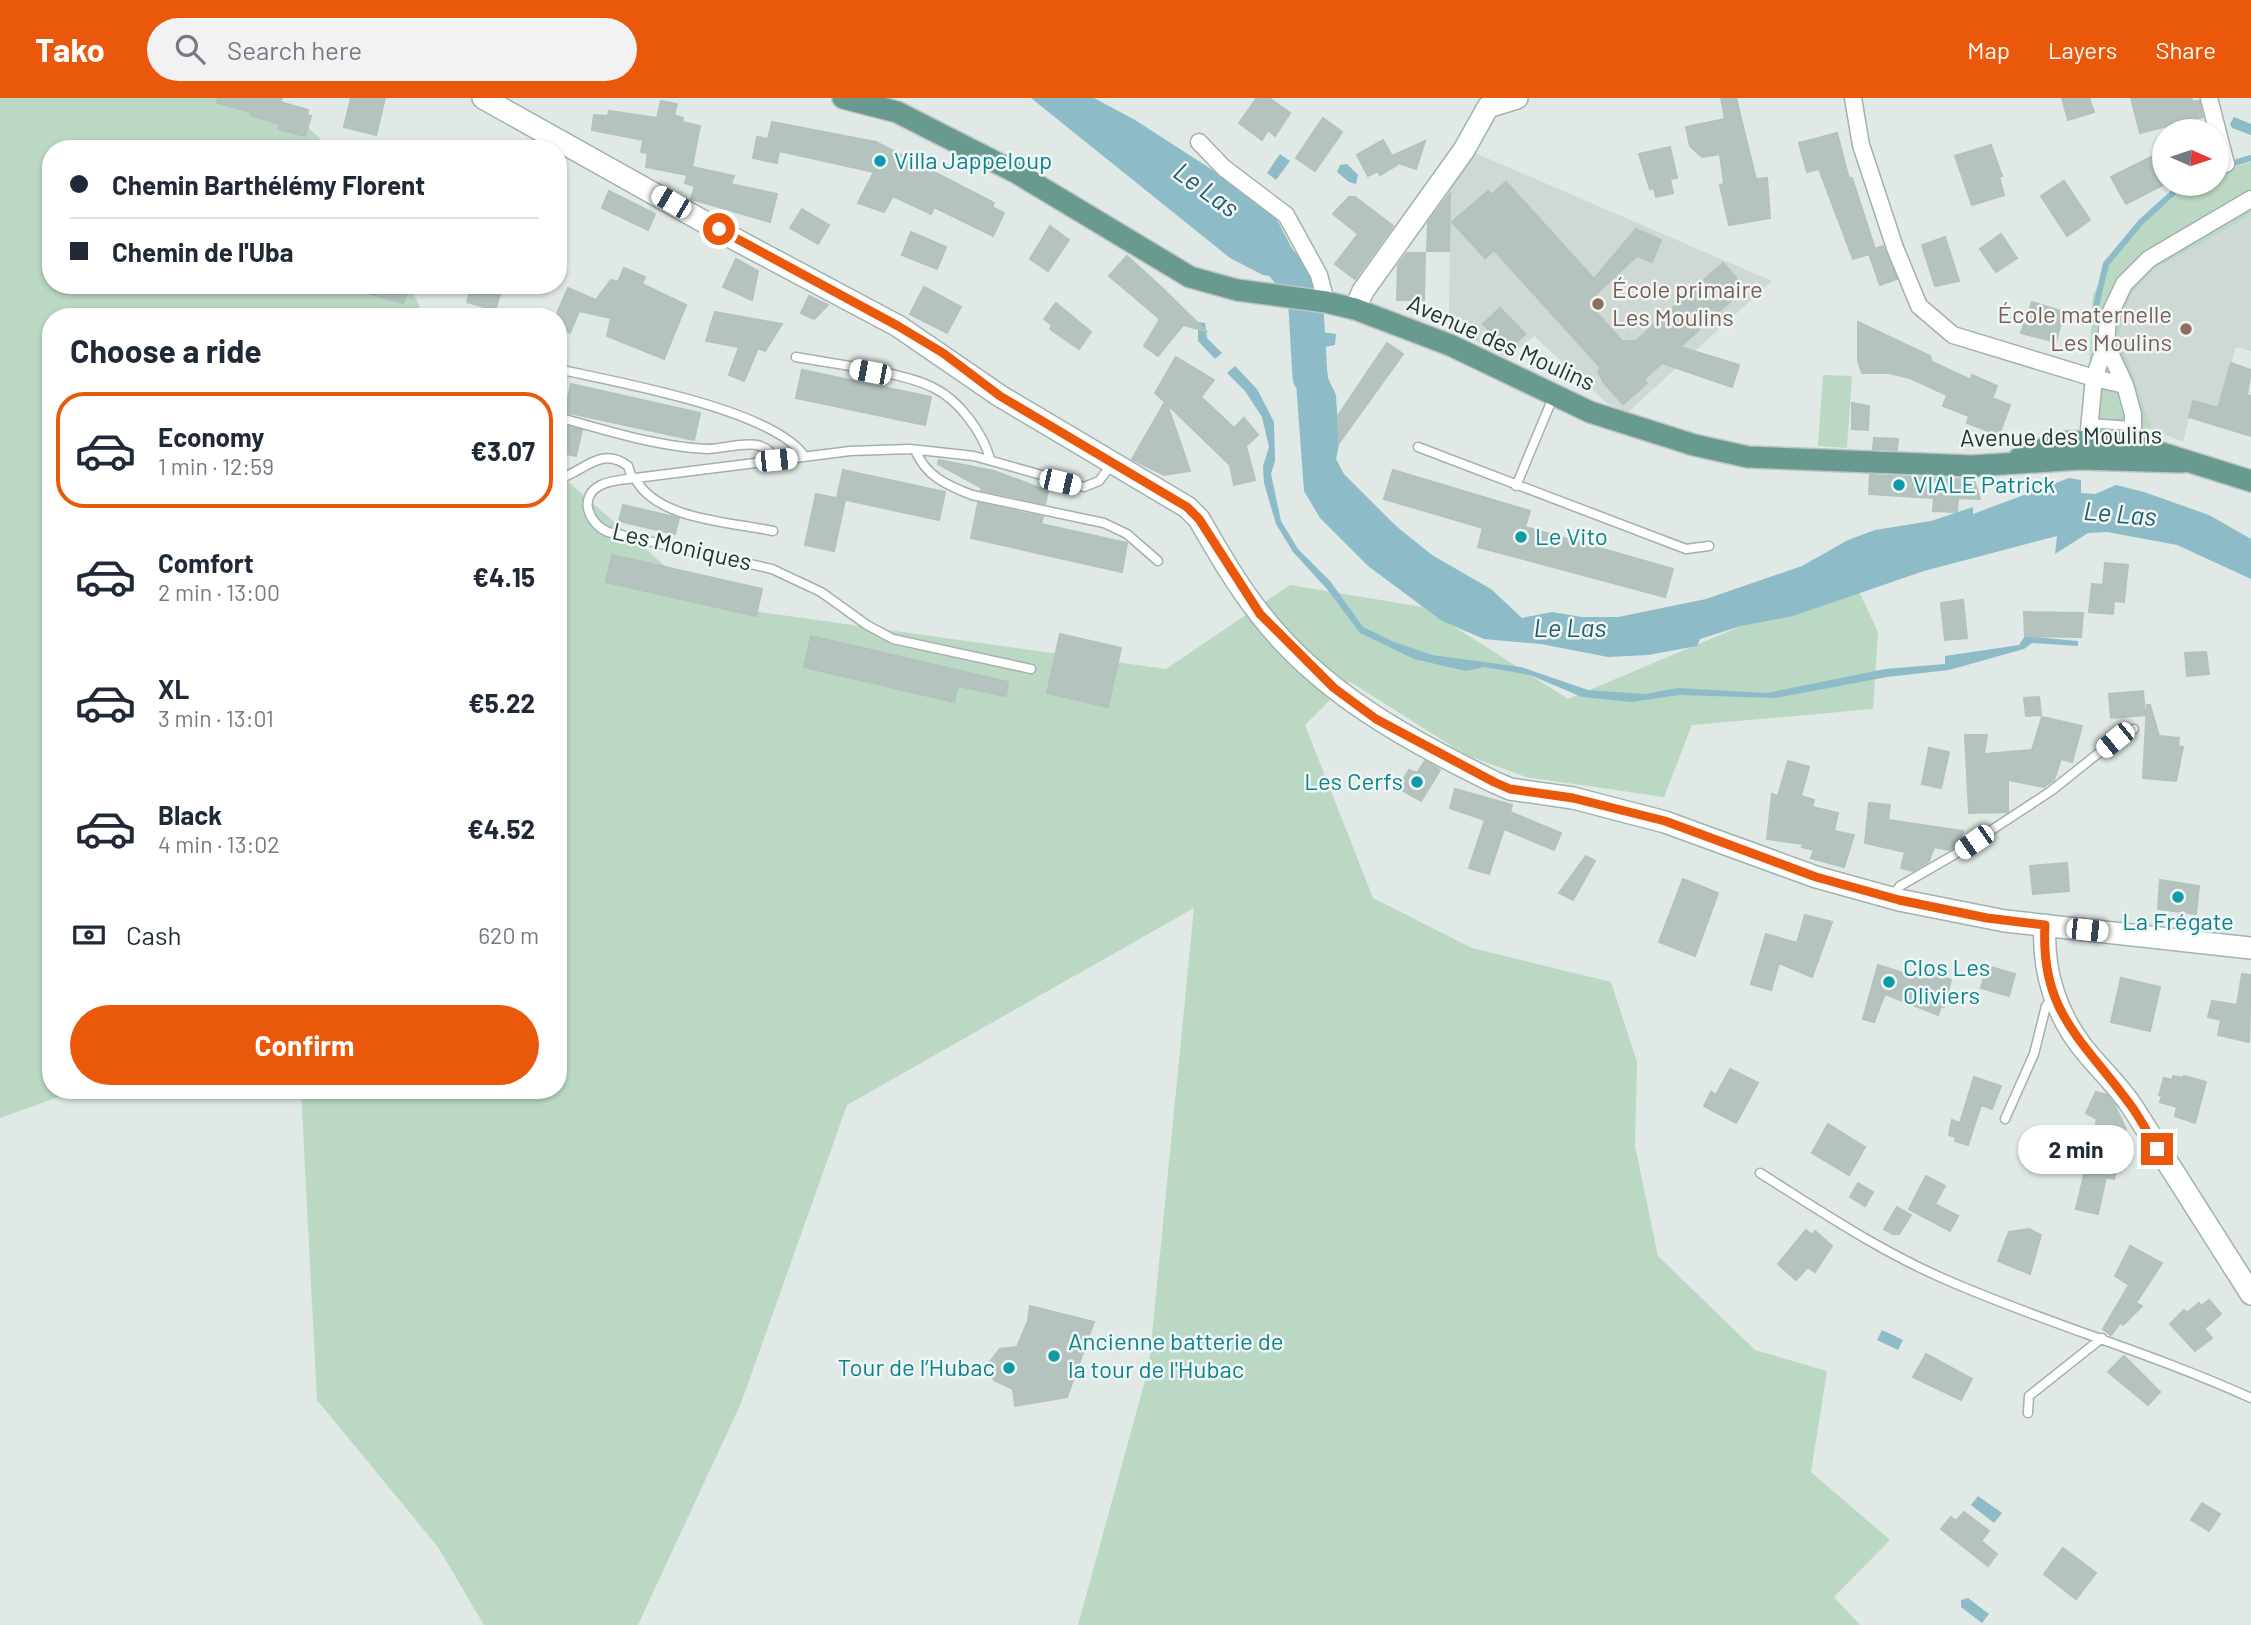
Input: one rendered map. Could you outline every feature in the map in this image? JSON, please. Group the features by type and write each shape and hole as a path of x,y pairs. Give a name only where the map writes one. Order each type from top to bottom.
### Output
{"main road":[{"name":"Avenue des Moulins","path":"842,98 897,112 1017,173 1190,277 1237,290 1354,309 1450,345 1554,396 1623,424 1737,456 1972,466 2047,461 2096,443 2182,461"},
{"path":"2004,464 2046,446 2096,443 2133,435 2182,461 2251,481"}],"street":[{"path":"484,98 559,140"},
{"path":"1354,309 1363,290 1464,150 1482,116 1486,101 1517,98"},
{"path":"1853,98 1861,145 1895,248 1919,306 1953,335 2125,385"},
{"path":"2209,98 2214,119"},
{"path":"1199,142 1223,168 1286,215 1320,275 1311,300"},
{"path":"567,145 742,243 898,326 943,353 1000,396 1114,461 1193,512 1266,622 1334,688 1395,729 1510,789 1573,798 1665,821 1816,877 1891,898 1987,918 2251,948"},
{"path":"2096,443 2094,378 2106,344 2108,318 2124,284 2149,259 2251,199"},
{"path":"2106,344 2125,385 2133,435"},
{"path":"2045,925 2045,955 2054,995 2075,1038 2131,1105 2251,1294"}],"lane":[{"path":"796,357 931,386 957,406 983,442 990,459"},
{"path":"567,371 723,410 768,428 796,446 805,457"},
{"path":"1516,486 1554,396"},
{"path":"567,419 696,448 756,444 767,448 776,460"},
{"path":"1418,447 1686,549 1709,546"},
{"name":"Les Moniques","path":"1031,669 893,639 867,625 821,592 785,574 744,562 646,542 597,526 587,508 593,491 603,484 634,478 805,457 915,450 990,459 1084,487 1099,481 1114,461"},
{"path":"915,450 926,469 951,486 972,495 1104,523 1127,534 1158,561"},
{"path":"567,474 589,461 625,463 648,496 671,510 774,531"},
{"path":"1891,898 1900,886 1952,856 2051,791 2115,740 2134,729"},
{"path":"2005,1119 2034,1054 2046,1006 2054,995"},
{"path":"1760,1173 1882,1249 1949,1281 2102,1338 2251,1398"},
{"path":"2028,1413 2029,1396 2102,1338"}],"shaded area":[{"name":"École primaire Les Moulins","path":"1475,153 1772,281 1628,412 1607,403 1534,336 1507,358 1449,327 1450,190 1446,188"},
{"name":"École maternelle Les Moulins","path":"2251,215 2251,351 2236,347 2218,408 2193,401 2183,442 2152,429 2118,336 2122,321 2130,295 2152,271"}],"green space":[{"path":"0,98 277,98 321,140 42,140 42,294 414,294 420,308 42,308 42,1099 53,1099 0,1118"},
{"path":"2251,162 2251,215 2152,271 2130,296 2119,336 2152,429 2086,425 2093,295 2110,263 2142,224 2175,196 2230,196 2230,168"},
{"path":"1823,375 1852,376 1847,448 1818,446"},
{"path":"567,481 710,605 1166,669 1290,585 1423,607 1568,699 1853,579 1878,632 1873,709 1692,725 1664,797 1526,777 1466,755 1349,681 1305,725 1373,898 1472,948 1611,982 1637,1062 1635,1146 1658,1256 1755,1350 1827,1371 1811,1472 1890,1540 1834,1597 1860,1625 1078,1625 1149,1366 1194,908 847,1105 741,1403 638,1625 484,1625 438,1547 317,1400 301,1099 567,1099"}],"water":[{"path":"1031,98 1094,98 1135,120 1245,191 1274,214 1309,281 1263,275 1230,258"},
{"path":"2234,117 2251,124 2251,135 2232,128 2230,124"},
{"path":"1280,154 1290,161 1276,180 1267,173"},
{"path":"1347,164 1358,175 1356,184 1337,172 1340,165"},
{"path":"1198,322 1205,323 1207,338 1222,353 1215,359 1198,341"},
{"path":"1292,328 1336,334 1335,345 1324,347 1328,378 1336,395 1339,445 1336,459 1344,474 1396,526 1432,555 1491,589 1522,618 1552,612 1582,617 1618,617 1706,599 1802,566 1848,540 1875,530 1931,521 1973,507 1973,514 2069,478 2081,480 2081,493 2095,494 2116,485 2209,515 2251,539 2251,579 2177,545 2107,532 2088,533 2055,554 2057,536 1924,571 1793,616 1741,626 1700,639 1697,646 1648,655 1608,657 1541,644 1484,639 1442,621 1368,566 1320,518 1304,491"},
{"path":"1235,366 1257,389 1274,422 1275,461 1271,474 1281,521 1298,549 1330,581 1363,627 1394,642 1432,655 1521,667 1588,690 1645,694 1678,688 1767,693 1885,669 1945,664 1945,656 2019,645 2025,636 2078,641 2078,646 2032,643 2024,649 1949,670 1887,677 1775,698 1679,695 1631,702 1582,697 1530,675 1484,667 1466,671 1414,659 1360,633 1327,589 1293,552 1276,524 1264,483 1263,466 1269,447 1262,417 1245,391 1227,373"},
{"path":"1882,1330 1903,1340 1898,1350 1877,1340"},
{"path":"1978,1496 2002,1513 1994,1523 1971,1505"},
{"path":"1968,1598 1989,1614 1982,1623 1961,1607 1961,1600"}],"building":[{"path":"218,98 282,98 280,102 308,110 307,115 311,116 305,136 278,129 280,124 250,115 251,112 217,103"},
{"path":"351,98 385,98 376,135 344,127"},
{"path":"1257,98 1269,98 1290,113 1275,136 1268,130 1262,140 1239,123"},
{"path":"1721,98 1736,98 1756,179 1767,178 1770,218 1729,225 1720,185 1724,184 1720,154 1702,157 1690,146 1686,127 1725,119"},
{"path":"2062,98 2089,98 2094,112 2068,120"},
{"path":"2131,98 2191,98 2193,102 2199,101 2203,117 2152,119 2152,130 2140,133"},
{"path":"661,101 677,104 674,115 683,118 682,122 700,126 692,167 734,176 731,184 777,194 770,222 691,199 695,186 685,183 687,175 646,167 648,153 641,152 643,140 592,130 594,115 608,116 609,111 657,118"},
{"path":"1323,118 1342,132 1315,171 1296,158"},
{"path":"772,122 876,142 994,203 992,207 1004,213 993,236 934,207 931,214 893,196 884,212 858,203 874,172 779,151 777,163 753,158 757,137 768,139"},
{"path":"1837,133 1849,179 1852,178 1875,249 1883,246 1897,279 1880,285 1869,254 1853,259 1819,169 1807,172 1799,143"},
{"path":"1383,140 1392,156 1425,141 1416,169 1395,162 1397,165 1380,175 1378,171 1368,176 1357,155"},
{"path":"1991,145 2002,176 1999,177 2004,195 1972,205 1955,156"},
{"path":"1670,147 1677,178 1670,179 1673,193 1656,197 1654,188 1650,189 1639,154"},
{"path":"2152,156 2152,191 2126,204 2111,177"},
{"path":"2064,181 2090,220 2067,236 2041,196"},
{"path":"1506,182 1594,279 1636,229 1661,240 1652,262 1637,256 1596,294 1595,311 1622,341 1636,341 1723,263 1745,288 1680,347 1739,365 1732,387 1662,363 1644,379 1647,383 1623,404 1604,383 1598,371 1601,368 1494,250 1485,258 1452,222 1488,191 1491,195"},
{"path":"609,191 655,214 648,230 602,208"},
{"path":"1450,193 1449,251 1427,251 1428,222"},
{"path":"1349,197 1355,197 1393,226 1355,279 1335,264 1358,234 1333,214"},
{"path":"802,209 829,225 818,244 790,228"},
{"path":"1050,226 1069,240 1048,271 1030,259"},
{"path":"911,232 946,247 937,269 902,255"},
{"path":"2001,234 2017,258 1996,272 1980,249"},
{"path":"1945,237 1959,281 1935,286 1922,245"},
{"path":"1407,253 1425,253 1424,300 1397,300 1398,265"},
{"path":"1127,256 1206,331 1183,325 1158,356 1144,346 1160,319 1109,276"},
{"path":"736,259 758,271 752,300 723,287"},
{"path":"624,268 645,277 642,284 686,305 664,359 607,336 611,318 579,311 570,333 567,332 567,308 559,308 568,288 596,300 611,280 618,282"},
{"path":"924,287 961,307 947,333 910,314"},
{"path":"370,294 406,294 403,303"},
{"path":"469,294 500,294 496,308 467,302"},
{"path":"809,296 828,305 814,319 801,313"},
{"path":"2032,302 2064,312 2056,342 2021,333"},
{"path":"1056,303 1091,332 1079,349 1050,329 1052,325 1044,319"},
{"path":"1500,308 1525,334 1508,350 1483,324"},
{"path":"715,312 782,324 765,351 758,348 744,381 729,375 739,347 706,341"},
{"path":"1858,322 1930,356 1932,362 1971,380 1972,375 1997,386 1992,398 2010,405 1999,435 1967,423 1969,416 1943,406 1947,395 1910,378 1889,373 1862,373 1858,361"},
{"path":"1387,343 1403,354 1339,443 1338,416"},
{"path":"1176,357 1214,380 1201,397 1234,428 1244,418 1258,435 1246,446 1255,480 1234,485 1230,465 1167,404 1190,471 1164,475 1132,459 1165,402 1155,393"},
{"path":"2231,363 2251,370 2247,395 2251,396 2251,436 2189,417 2193,401 2218,408"},
{"path":"802,370 931,397 925,425 796,398"},
{"path":"571,384 700,413 694,440 567,412"},
{"path":"1852,403 1869,406 1868,430 1852,429"},
{"path":"567,426 582,430 576,456 567,454"},
{"path":"1874,438 1898,439 1897,450 1873,449"},
{"path":"939,460 994,471 1048,491 1045,504 981,490 982,488 938,464"},
{"path":"843,470 945,492 939,520 837,498"},
{"name":"Le Vito","path":"1393,470 1530,511 1525,527 1673,569 1665,597 1478,547 1483,528 1384,499"},
{"path":"1870,475 1974,480 1980,499 1958,498 1957,512 1933,511 1934,498 1869,494"},
{"path":"816,494 845,500 834,551 805,545"},
{"path":"978,503 1043,517 1041,524 1127,543 1122,572 971,538"},
{"path":"623,505 679,518 675,534 619,521"},
{"path":"612,555 762,589 756,616 606,582"},
{"path":"2105,563 2128,565 2124,602 2114,601 2113,614 2089,612 2092,584 2103,585"},
{"path":"1963,600 1967,638 1945,640 1941,603"},
{"path":"2024,612 2083,613 2081,637 2025,636"},
{"path":"1060,634 1121,648 1108,707 1047,693"},
{"path":"811,636 1008,682 1006,696 958,686 954,702 804,667"},
{"path":"2206,652 2209,674 2187,676 2185,653"},
{"path":"2143,691 2145,715 2111,718 2109,694"},
{"path":"2039,697 2041,715 2026,716 2024,698"},
{"path":"2147,705 2150,705 2159,736 2179,738 2178,746 2183,747 2176,781 2143,778"},
{"path":"2042,717 2082,726 2072,762 2061,759 2054,780 2044,787 2008,780 2008,812 1969,813 1965,735 1987,735 1984,754 2032,750"},
{"path":"1929,748 1949,752 1941,788 1922,784"},
{"name":"Les Cerfs","path":"1425,761 1440,770 1421,801 1398,788 1409,770 1417,773"},
{"path":"1788,761 1809,767 1801,796 1814,800 1812,807 1838,813 1834,831 1854,835 1844,867 1811,858 1814,850 1802,847 1803,844 1767,839 1772,794 1778,796"},
{"path":"1455,789 1512,805 1510,812 1561,833 1554,850 1504,829 1489,874 1469,868 1485,820 1450,808"},
{"path":"1869,803 1890,805 1888,820 1963,831 1960,841 1949,850 1934,847 1929,861 1913,871 1901,868 1905,852 1865,843"},
{"path":"1586,856 1595,861 1573,900 1559,893"},
{"path":"2067,863 2069,891 2033,894 2030,866"},
{"path":"1683,879 1718,893 1695,956 1659,942"},
{"name":"La Frégate","path":"2160,880 2199,886 2196,914 2158,909"},
{"path":"1805,915 1832,922 1812,977 1779,963 1771,990 1751,984 1766,934 1797,943"},
{"path":"1878,965 1925,980 1928,972 1951,980 1944,1007 1941,1006 1938,1015 1885,994 1874,1022 1863,1019"},
{"path":"1987,966 2015,974 2009,996 1981,988"},
{"path":"2242,974 2251,975 2249,1042 2218,1035 2221,1020 2208,1017 2212,1001 2237,1005"},
{"path":"2121,978 2160,987 2150,1031 2111,1022"},
{"path":"1730,1069 1758,1083 1736,1123 1704,1106 1711,1092 1716,1095"},
{"path":"2173,1076 2206,1082 2195,1123 2175,1116 2177,1107 2160,1102 2162,1096 2159,1095 2164,1078 2173,1080"},
{"path":"1974,1077 2001,1086 1992,1109 1981,1105 1968,1145 1955,1141 1956,1137 1949,1135 1952,1120 1960,1123"},
{"path":"2096,1092 2107,1095 2126,1129 2114,1179 2106,1177 2098,1214 2076,1209 2097,1119 2086,1113"},
{"path":"1828,1124 1865,1147 1849,1175 1812,1153"},
{"path":"1926,1176 1945,1186 1935,1204 1958,1216 1950,1231 1909,1209"},
{"path":"1858,1183 1873,1192 1865,1206 1850,1197"},
{"path":"1897,1207 1911,1215 1899,1234 1893,1234 1884,1229"},
{"path":"2029,1229 2041,1235 2030,1274 1998,1261 2009,1232"},
{"path":"1806,1230 1812,1235 1815,1231 1832,1246 1815,1272 1808,1267 1796,1280 1778,1264"},
{"path":"2130,1246 2162,1263 2136,1303 2142,1306 2123,1325 2121,1322 2111,1335 2103,1329 2129,1285 2115,1276"},
{"path":"2209,1300 2221,1314 2204,1329 2212,1338 2195,1351 2170,1324 2184,1310 2187,1313 2199,1303 2201,1306"},
{"name":"Ancienne batterie de la tour de l'Hubac","path":"1030,1306 1094,1322 1067,1397 1015,1406 1013,1389 994,1380 989,1363 1000,1349 1017,1347 1028,1321"},
{"path":"1926,1354 1972,1379 1961,1400 1913,1377"},
{"path":"2124,1356 2160,1392 2148,1405 2108,1372"},
{"path":"2202,1503 2220,1514 2209,1531 2191,1520"},
{"path":"1964,1512 1989,1531 1981,1541 1997,1554 1988,1566 1941,1529 1951,1517 1956,1521"},
{"path":"2063,1548 2096,1573 2076,1599 2044,1574"}],"waterway":[{"path":"2230,164 2251,158"},
{"path":"2096,306 2106,264 2141,222 2170,196"},
{"name":"Le Las","path":"1264,242 1305,292 1310,377"}],"place":[{"name":"Villa Jappeloup","path":"880,161"},
{"name":"École primaire Les Moulins","path":"1598,304"},
{"name":"École maternelle Les Moulins","path":"2186,329"},
{"name":"VIALE Patrick","path":"1899,485"},
{"name":"Le Vito","path":"1521,537"},
{"name":"Les Cerfs","path":"1417,782"},
{"name":"La Frégate","path":"2178,897"},
{"name":"Clos Les Oliviers","path":"1889,982"},
{"name":"Ancienne batterie de la tour de l'Hubac","path":"1054,1356"},
{"name":"Tour de l’Hubac","path":"1009,1368"}],"route":[{"path":"719,229 898,326 943,353 1000,396 1148,481 1187,507 1199,519 1260,614 1334,688 1376,719 1476,774 1510,789 1573,798 1665,821 1816,877 1899,900 1987,918 2045,925 2045,955 2049,981 2059,1009 2075,1038 2131,1105 2157,1149"}]}
